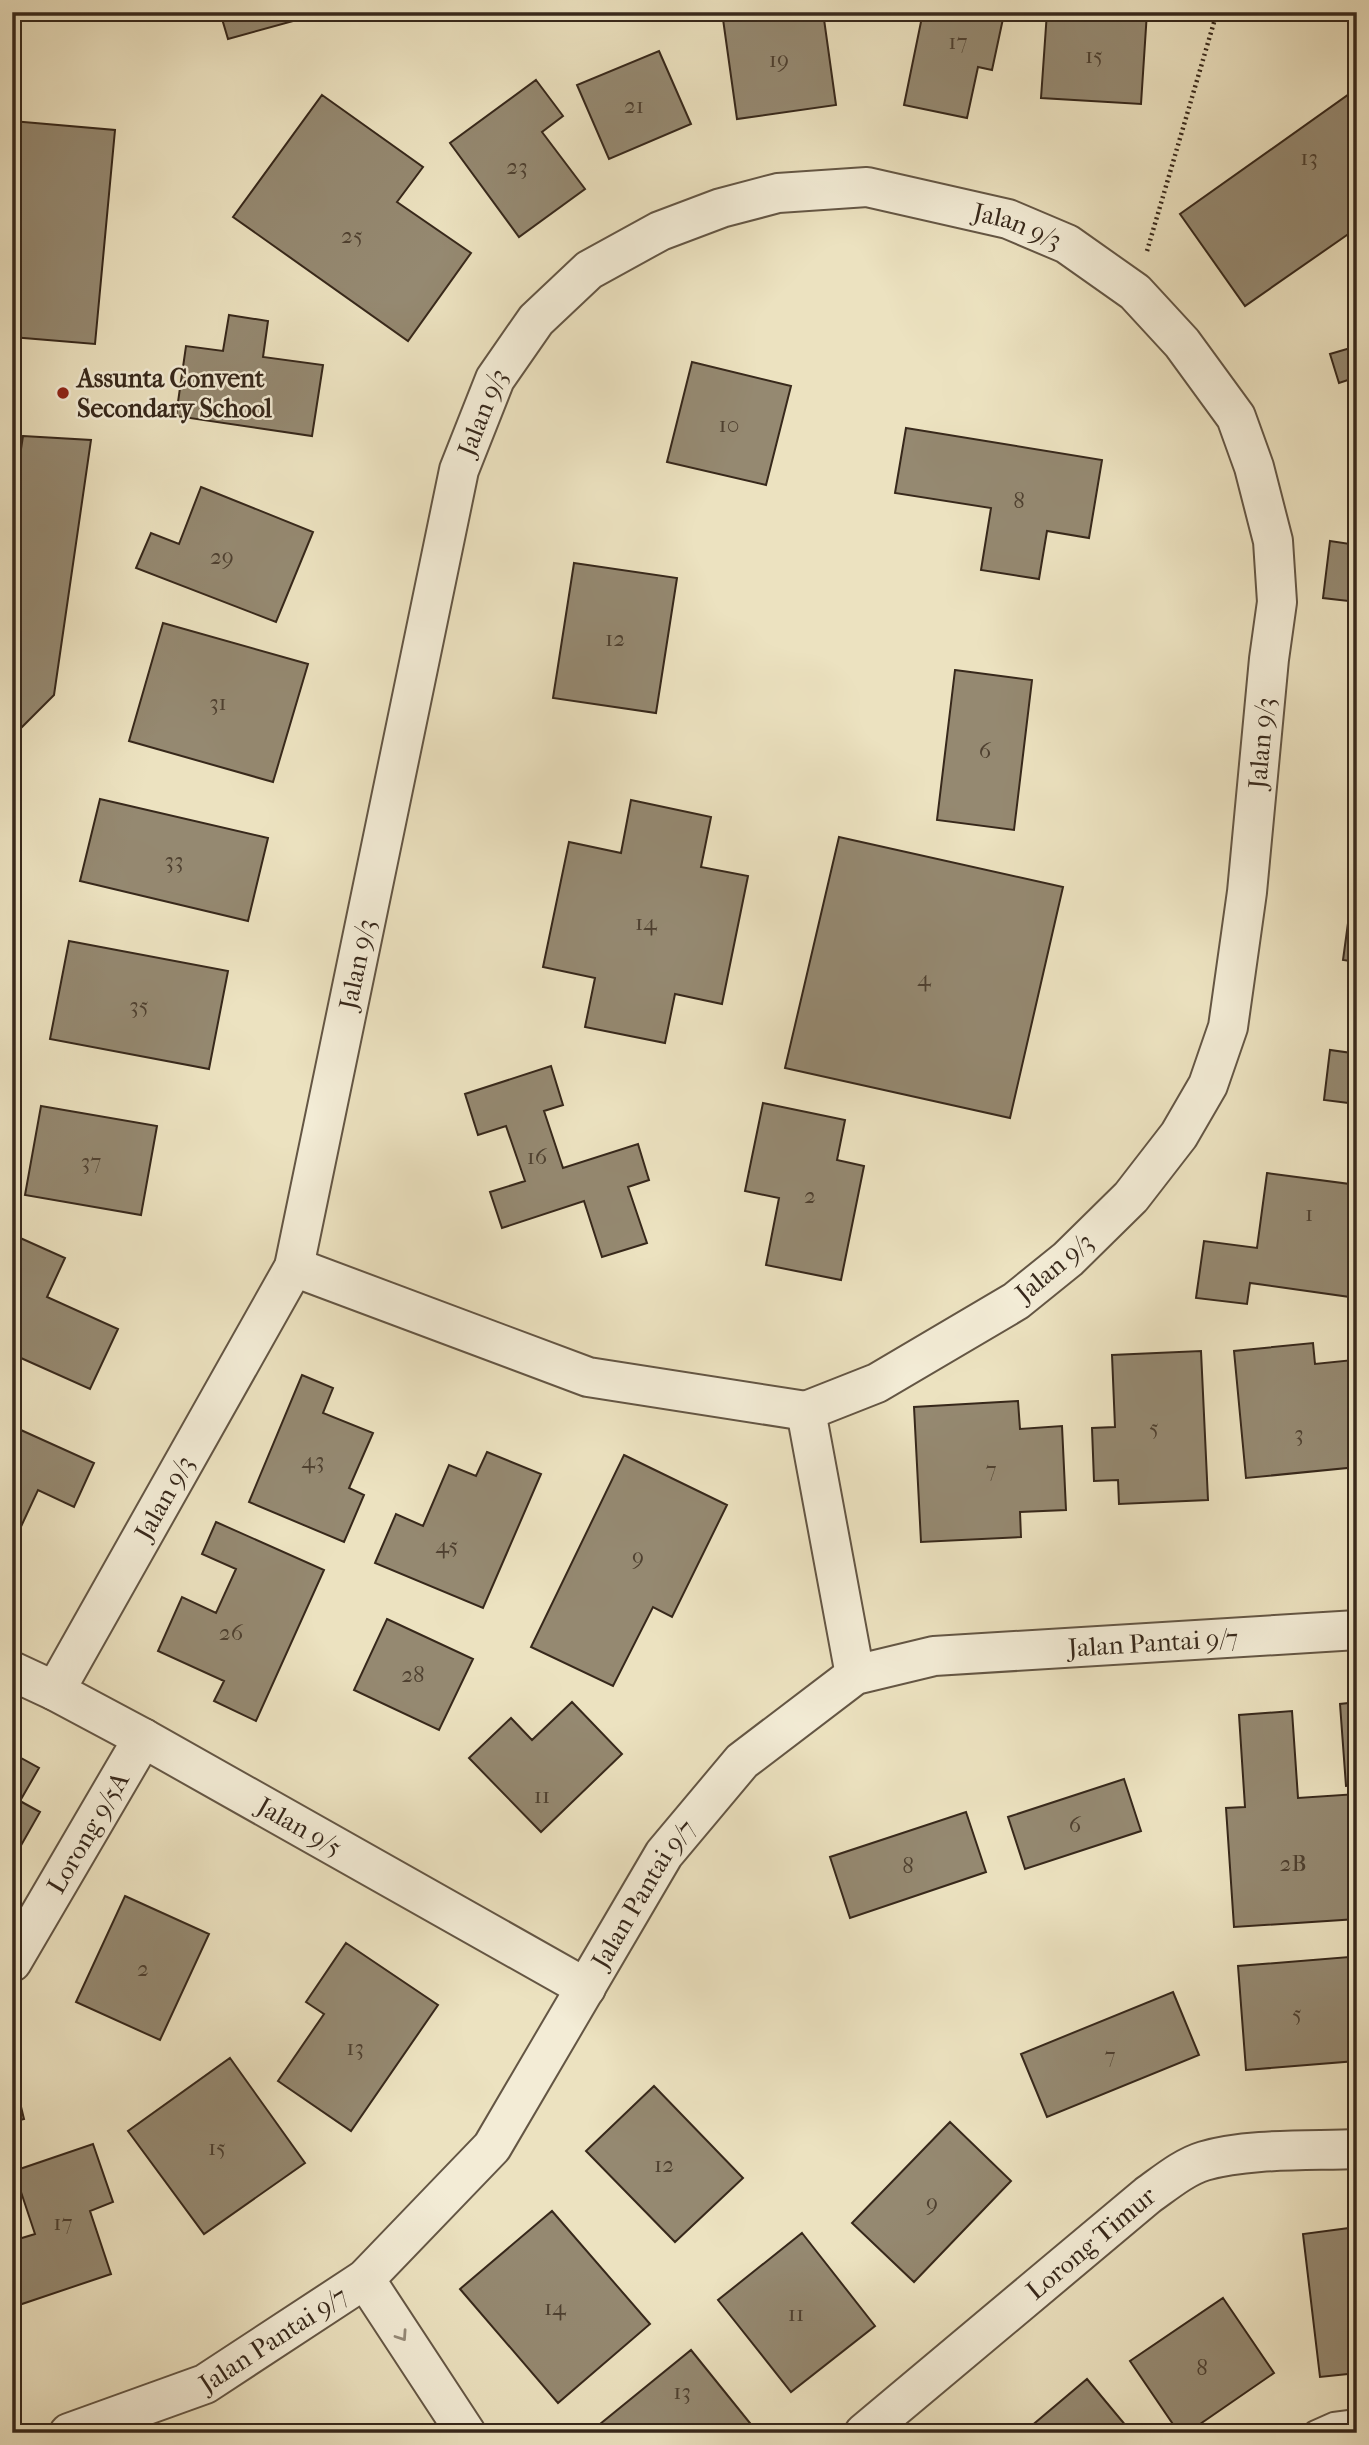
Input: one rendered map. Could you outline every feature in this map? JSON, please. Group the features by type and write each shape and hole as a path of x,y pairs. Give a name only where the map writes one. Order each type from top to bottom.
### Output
{"street":[{"name":"Jalan 9/3","path":"55,1691 294,1267 459,470 495,379 536,320 589,270 660,231 721,208 778,193 867,187 1008,219 1067,244 1135,292 1182,343 1236,417 1254,467 1273,541 1277,602 1247,892 1228,1027 1208,1085 1179,1135 1131,1197 1068,1259 1016,1301 877,1383 806,1411"},
{"path":"294,1267 588,1377 806,1411 855,1675"},
{"name":"Jalan Pantai 9/7","path":"69,2433 205,2384 365,2279 492,2147 664,1854 742,1761 855,1675 933,1656 1357,1630"},
{"name":"Jalan 9/5","path":"12,1671 143,1738 586,1988"},
{"name":"Lorong 9/5A","path":"12,1962 143,1738"},
{"name":"Lorong Timur","path":"864,2433 1148,2195 1177,2175 1203,2161 1228,2157 1357,2150"},
{"path":"365,2279 466,2433"}],"lane":[{"path":"1317,2433 1334,2425 1357,2422"}],"path":[{"path":"1135,292 1217,12"}],"building":[{"path":"220,12 303,12 304,18 228,39"},
{"path":"722,12 823,12 836,105 737,119"},
{"path":"923,12 1004,14 992,70 978,67 967,118 904,105"},
{"path":"1047,12 1147,12 1141,104 1041,98"},
{"path":"659,51 691,124 609,159 577,85"},
{"path":"536,80 563,116 542,132 585,189 519,237 450,143"},
{"path":"1352,92 1357,99 1357,228 1245,306 1180,214"},
{"path":"322,95 423,167 397,202 471,253 408,341 233,217"},
{"path":"12,121 115,130 95,344 12,337"},
{"path":"229,315 268,321 263,357 323,365 312,436 176,416 186,346 223,351"},
{"path":"1357,346 1357,377 1339,383 1330,354"},
{"path":"692,362 791,386 766,485 667,462"},
{"path":"906,428 1102,460 1089,538 1047,531 1039,579 981,570 991,508 895,493"},
{"path":"23,436 91,440 54,695 12,737 12,507"},
{"path":"201,487 313,532 276,622 136,568 151,533 179,544"},
{"path":"1330,541 1357,545 1357,602 1323,598"},
{"path":"574,563 677,578 656,713 553,698"},
{"path":"163,623 308,664 273,782 129,741"},
{"path":"955,670 1032,680 1014,830 937,820"},
{"path":"100,799 268,838 248,921 80,881"},
{"path":"631,800 711,817 701,867 748,876 722,1004 675,994 665,1043 585,1027 595,978 543,967 569,842 621,853"},
{"path":"839,837 1063,887 1010,1118 785,1068"},
{"path":"1357,857 1357,962 1343,960"},
{"path":"69,941 228,971 209,1069 50,1039"},
{"path":"1357,1011 1357,1104 1324,1100 1330,1050 1352,1053"},
{"path":"551,1066 563,1105 544,1111 563,1168 638,1144 649,1180 628,1187 647,1243 602,1257 584,1201 502,1228 490,1192 525,1181 506,1126 478,1135 465,1094"},
{"path":"763,1103 845,1120 837,1160 864,1166 841,1280 766,1265 779,1198 745,1191"},
{"path":"41,1106 157,1126 141,1215 25,1195"},
{"path":"1267,1173 1357,1185 1357,1298 1250,1283 1247,1304 1196,1298 1204,1241 1257,1248"},
{"path":"18,1237 65,1258 47,1297 118,1329 90,1389 12,1354 12,1250"},
{"path":"1313,1343 1315,1364 1353,1360 1357,1399 1357,1467 1246,1478 1234,1351"},
{"path":"1201,1351 1208,1500 1119,1504 1118,1480 1094,1481 1092,1428 1115,1427 1112,1355"},
{"path":"302,1375 333,1388 323,1413 373,1433 349,1488 364,1495 344,1542 249,1502"},
{"path":"1018,1401 1020,1429 1062,1426 1066,1510 1020,1512 1021,1537 921,1542 914,1407"},
{"path":"12,1426 94,1463 74,1507 38,1490 12,1546"},
{"path":"487,1452 541,1474 483,1608 375,1563 396,1514 423,1526 449,1465 476,1476"},
{"path":"624,1455 727,1505 672,1617 653,1607 613,1686 531,1647"},
{"path":"216,1522 324,1570 256,1721 214,1701 224,1681 158,1651 182,1597 216,1613 236,1569 202,1554"},
{"path":"387,1619 473,1659 439,1730 354,1690"},
{"path":"572,1702 622,1754 541,1832 469,1758 511,1718 532,1740"},
{"path":"1357,1702 1357,1785 1346,1786 1340,1704"},
{"path":"1292,1711 1298,1798 1357,1794 1357,1919 1234,1927 1226,1808 1245,1807 1239,1715"},
{"path":"12,1753 39,1768 20,1801 40,1812 19,1849 12,1845"},
{"path":"1124,1779 1141,1831 1025,1869 1008,1817"},
{"path":"966,1812 986,1872 850,1918 830,1857"},
{"path":"125,1896 209,1934 160,2040 76,2002"},
{"path":"346,1943 438,2005 351,2131 278,2081 324,2014 306,2002"},
{"path":"1349,1957 1356,2061 1246,2070 1238,1966"},
{"path":"1173,1992 1199,2055 1047,2117 1021,2054"},
{"path":"230,2058 305,2163 204,2234 128,2131"},
{"path":"12,2070 24,2119 12,2122"},
{"path":"654,2086 743,2178 675,2242 586,2151"},
{"path":"950,2122 1011,2181 914,2282 852,2223"},
{"path":"93,2144 113,2202 90,2211 111,2274 13,2307 12,2241 35,2234 14,2171"},
{"path":"552,2211 650,2324 558,2403 460,2289"},
{"path":"1357,2227 1357,2373 1320,2377 1303,2234"},
{"path":"802,2233 875,2326 791,2392 718,2300"},
{"path":"1223,2298 1274,2373 1187,2433 1179,2433 1130,2361"},
{"path":"691,2350 758,2433 589,2433"},
{"path":"1087,2379 1132,2433 1023,2433"}],"place":[{"name":"Assunta Convent Secondary School","path":"63,393"}]}
